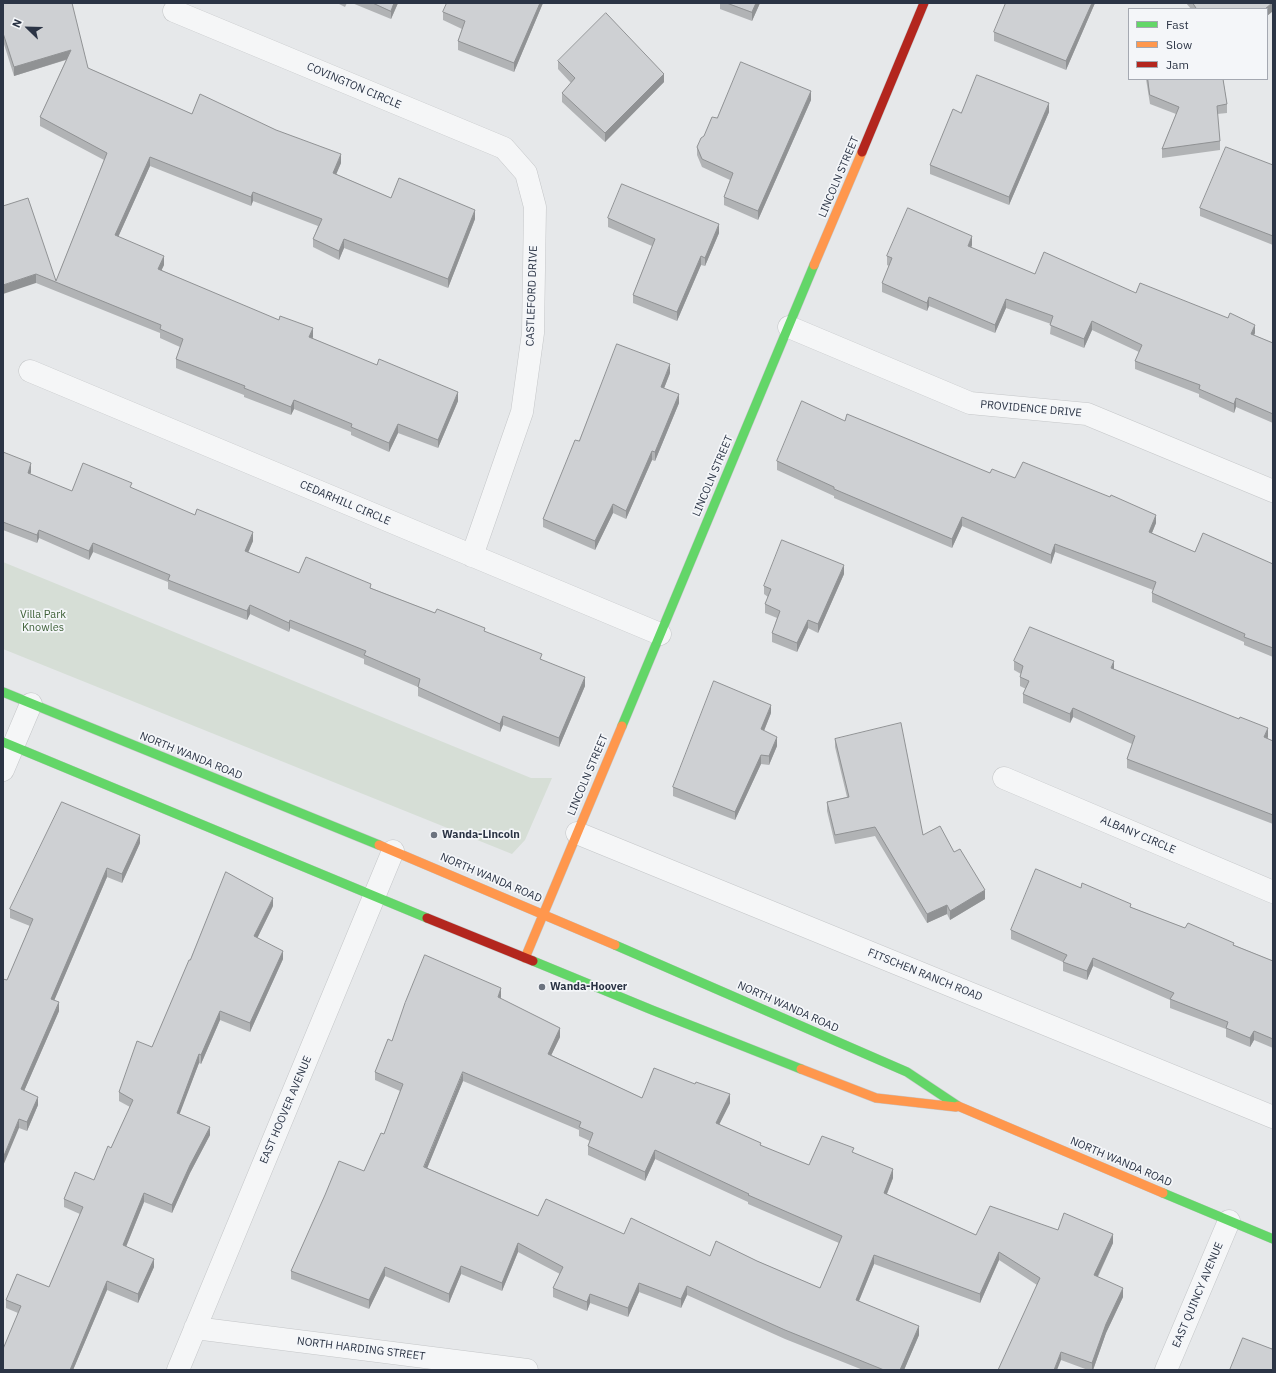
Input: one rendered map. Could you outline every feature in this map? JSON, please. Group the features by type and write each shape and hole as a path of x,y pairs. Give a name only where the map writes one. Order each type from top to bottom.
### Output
{"street":[{"name":"LINCOLN STREET","path":"525,958 924,3"},
{"name":"COVINGTON CIRCLE","path":"174,11 504,148 526,173"},
{"name":"CASTLEFORD DRIVE","path":"472,556 522,412 533,333 535,215 535,207 526,173"},
{"name":"PROVIDENCE DRIVE","path":"789,327 970,403 1087,414 1273,491"},
{"name":"CEDARHILL CIRCLE","path":"30,371 660,634"},
{"name":"NORTH WANDA ROAD","path":"3,692 543,913 907,1072 959,1107 1273,1239"},
{"path":"3,770 8,744 31,704"},
{"name":"NORTH WANDA ROAD","path":"8,744 659,1013 876,1098 959,1107"},
{"name":"ALBANY CIRCLE","path":"1004,778 1273,892"},
{"name":"FITSCHEN RANCH ROAD","path":"577,833 1273,1117"},
{"name":"EAST HOOVER AVENUE","path":"178,1370 393,851"},
{"name":"EAST QUINCY AVENUE","path":"1166,1370 1229,1220"},
{"name":"NORTH HARDING STREET","path":"195,1328 527,1370"}],"green space":[{"name":"Villa Park Knowles","path":"3,562 531,778 552,778 525,840 512,854 3,649"}],"building":[{"path":"3,3 72,3 88,68 192,114 200,94 276,130 341,154 333,173 391,198 399,178 475,210 448,279 344,239 339,251 313,239 322,219 253,192 251,197 150,157 115,235 164,256 158,269 279,320 280,316 313,328 309,337 377,365 379,359 458,392 438,440 398,424 389,443 351,427 352,424 294,400 291,407 244,388 245,386 176,359 183,339 160,329 161,325 36,274 3,285 3,206 28,198 56,281 107,153 40,117 71,50 14,67 3,33"},
{"path":"373,3 394,3 391,11"},
{"path":"447,3 540,3 514,63 458,41 465,21 443,12"},
{"path":"727,3 756,3 752,12"},
{"path":"1006,3 1092,3 1066,61 994,32"},
{"path":"1193,3 1272,3 1266,8 1196,8"},
{"path":"606,13 664,74 605,133 562,93 575,78 558,61"},
{"path":"741,62 811,91 758,211 724,197 733,173 702,159 697,147 701,138 704,136 712,117 717,118"},
{"path":"977,75 1049,103 1009,197 930,165 953,109 961,113"},
{"path":"1148,80 1223,80 1227,104 1217,106 1220,141 1162,149 1179,107 1150,95"},
{"path":"1226,147 1273,165 1273,236 1200,208"},
{"path":"622,184 719,224 705,258 701,256 677,312 633,295 655,239 608,218"},
{"path":"908,208 972,236 968,246 1035,274 1044,252 1136,293 1140,283 1228,318 1230,313 1255,325 1251,334 1273,343 1273,414 1236,398 1234,404 1199,389 1200,385 1135,361 1142,345 1092,321 1084,339 1050,325 1053,316 1006,299 995,325 929,297 927,303 882,283 892,258 887,256"},
{"path":"617,344 670,364 661,387 679,394 655,452 652,451 626,511 613,504 595,541 543,519 575,440 579,441"},
{"path":"802,401 845,421 847,414 990,473 992,469 1015,478 1023,462 1110,497 1111,495 1156,515 1149,532 1195,552 1203,533 1273,564 1273,648 1244,637 1245,634 1152,593 1156,582 1055,544 1051,555 962,517 952,539 834,489 834,487 777,461"},
{"path":"3,452 31,463 28,473 72,491 83,463 132,483 130,487 195,515 197,509 253,532 245,551 299,573 306,557 371,584 370,588 435,613 437,609 485,628 484,631 542,654 540,659 585,677 559,738 503,716 500,724 418,687 420,679 364,655 366,651 290,620 289,623 250,605 247,611 168,580 170,575 93,543 89,551 39,530 37,535 3,522"},
{"path":"782,540 844,565 818,624 808,620 797,643 772,633 780,611 765,604 771,589 764,586"},
{"path":"1030,627 1114,661 1111,668 1239,719 1240,717 1268,728 1264,737 1273,741 1273,815 1127,759 1135,736 1073,708 1070,714 1023,694 1029,681 1020,677 1023,666 1014,661"},
{"path":"714,681 771,705 761,729 777,737 769,756 761,755 735,812 673,787"},
{"path":"901,723 923,835 940,826 954,852 960,849 985,890 950,911 947,905 927,914 875,827 835,835 827,802 849,797 835,739"},
{"path":"62,802 140,835 122,874 107,868 51,999 59,1002 21,1089 38,1097 27,1122 19,1119 3,1158 3,979 7,980 33,919 10,909"},
{"path":"1036,869 1081,888 1082,883 1131,904 1130,907 1185,928 1188,923 1234,943 1233,945 1273,961 1273,1039 1254,1031 1250,1038 1226,1028 1228,1022 1170,999 1174,993 1093,958 1087,971 1063,962 1067,955 1011,930"},
{"path":"226,872 273,898 254,936 283,951 250,1023 220,1011 201,1055 199,1054 177,1113 210,1127 190,1165 172,1205 144,1193 123,1245 154,1259 138,1294 107,1281 70,1370 3,1370 3,1349 21,1306 6,1300 17,1274 49,1287 83,1207 64,1199 75,1172 94,1180 108,1146 111,1148 133,1100 119,1092 137,1041 152,1047"},
{"path":"425,955 501,988 498,997 560,1028 548,1054 642,1098 654,1068 695,1084 696,1082 730,1094 716,1123 761,1143 760,1145 809,1165 822,1136 854,1148 852,1152 893,1169 884,1193 976,1235 990,1206 1058,1230 1064,1213 1113,1234 1094,1275 1123,1288 1106,1324 1092,1363 1061,1352 1054,1370 998,1370 1040,1278 999,1252 980,1294 874,1255 856,1300 919,1326 900,1370 884,1370 785,1330 687,1286 681,1299 639,1283 628,1308 590,1294 587,1302 553,1288 563,1267 518,1243 502,1283 461,1266 449,1294 385,1267 369,1300 291,1271 339,1161 364,1171 381,1133 384,1134 403,1084 375,1072 388,1039 392,1041 405,1003","holes":["463,1072 581,1122 579,1127 593,1133 588,1146 645,1172 655,1150 749,1194 748,1195 842,1236 820,1288 757,1261 716,1241 710,1256 631,1218 624,1234 546,1199 538,1216 424,1167"]},
{"path":"1243,1338 1272,1349 1273,1346 1273,1370 1230,1370"}],"traffic: fast":[{"path":"622,726 814,265"},
{"path":"3,692 379,845"},
{"path":"3,742 427,918"},
{"path":"615,945 907,1072 958,1106"},
{"path":"533,961 801,1069"},
{"path":"1163,1193 1273,1239"}],"traffic: slow":[{"path":"814,265 862,152"},
{"path":"525,958 622,726"},
{"path":"379,845 615,945"},
{"path":"801,1069 876,1098 956,1107"},
{"path":"958,1106 1163,1193"}],"traffic: jam":[{"path":"862,152 924,3"},
{"path":"427,918 533,961"}],"place":[{"name":"Wanda-Lincoln","path":"434,835"},
{"name":"Wanda-Hoover","path":"542,987"}]}
